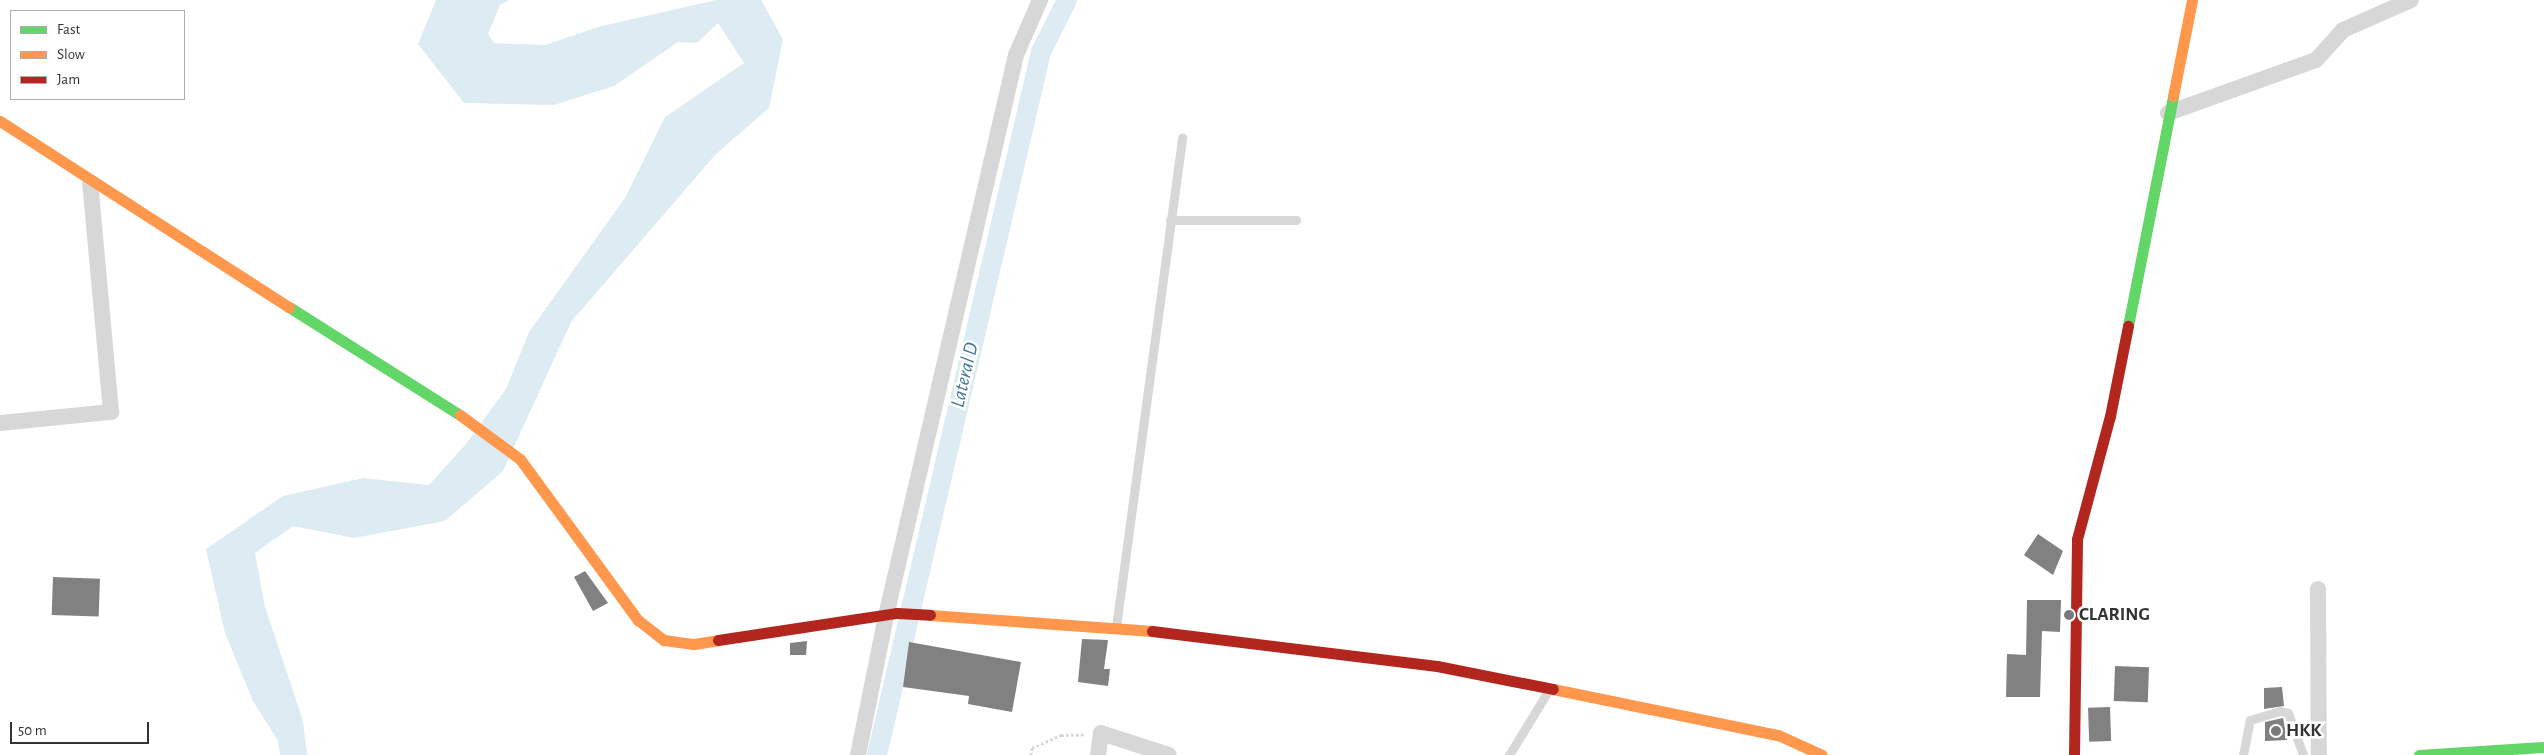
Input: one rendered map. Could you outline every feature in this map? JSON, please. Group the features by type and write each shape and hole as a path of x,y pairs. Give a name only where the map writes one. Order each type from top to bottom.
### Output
{"street":[{"path":"858,755 1016,55 1040,0"},
{"path":"2074,755 2077,539 2110,416 2168,113 2192,0"},
{"path":"2168,113 2316,60 2343,30 2411,0"},
{"path":"0,121 90,183 467,419 520,459 638,620 664,640 694,644 891,614 1116,627 1437,666 1778,735 1822,755"},
{"path":"0,423 111,412 90,183"},
{"path":"2318,588 2319,755"},
{"path":"1098,755 1101,733 1170,755"},
{"path":"2419,755 2544,747"}],"lane":[{"path":"1116,627 1182,137"},
{"path":"1170,220 1296,220"},
{"path":"1509,755 1550,688"},
{"path":"2243,755 2250,720 2280,711 2288,713 2303,755"}],"path":[{"path":"1031,755 1032,748 1061,735 1101,733"}],"shaded area":[{"path":"436,0 509,0 500,5 488,34 494,43 545,45 598,27 716,0 761,0 783,39 769,108 715,155 571,322 503,471 445,521 354,538 293,526 255,553 265,607 303,721 307,755 280,755 278,741 253,701 225,633 206,549 283,496 363,478 429,485 466,444 506,389 529,332 625,198 665,117 744,63 718,23 697,43 678,42 614,86 554,105 464,103 418,44"}],"building":[{"path":"2038,534 2063,551 2053,575 2024,555"},
{"path":"585,571 608,603 593,611 574,577"},
{"path":"53,577 100,579 99,617 52,615"},
{"path":"2027,600 2061,600 2060,632 2042,631 2040,697 2006,697 2007,654 2026,655"},
{"path":"1082,639 1108,640 1104,669 1110,669 1108,686 1078,682"},
{"path":"807,641 806,655 790,655 790,643"},
{"path":"909,642 1021,662 1012,712 968,704 969,696 903,687"},
{"path":"2115,666 2149,667 2148,702 2114,701"},
{"path":"2282,687 2284,706 2264,709 2264,688"},
{"path":"2110,707 2111,741 2089,742 2088,708"},
{"name":"HKK","path":"2283,718 2287,740 2265,741 2265,722"}],"waterway":[{"name":"Lateral D","path":"877,755 1041,52 1067,0"}],"traffic: fast":[{"path":"2128,326 2173,96"},
{"path":"289,307 460,415"},
{"path":"2419,755 2544,747"}],"traffic: slow":[{"path":"2173,96 2192,0"},
{"path":"0,121 289,307"},
{"path":"460,415 520,459 638,620 664,640 694,644 718,640"},
{"path":"930,615 1152,631"},
{"path":"1553,689 1778,735 1822,755"}],"traffic: jam":[{"path":"2074,755 2077,539 2110,416 2128,326"},
{"path":"718,640 897,613 930,615"},
{"path":"1152,631 1437,666 1553,689"}],"place":[{"name":"CLARING","path":"2069,615"},
{"name":"HKK","path":"2276,731"}]}
